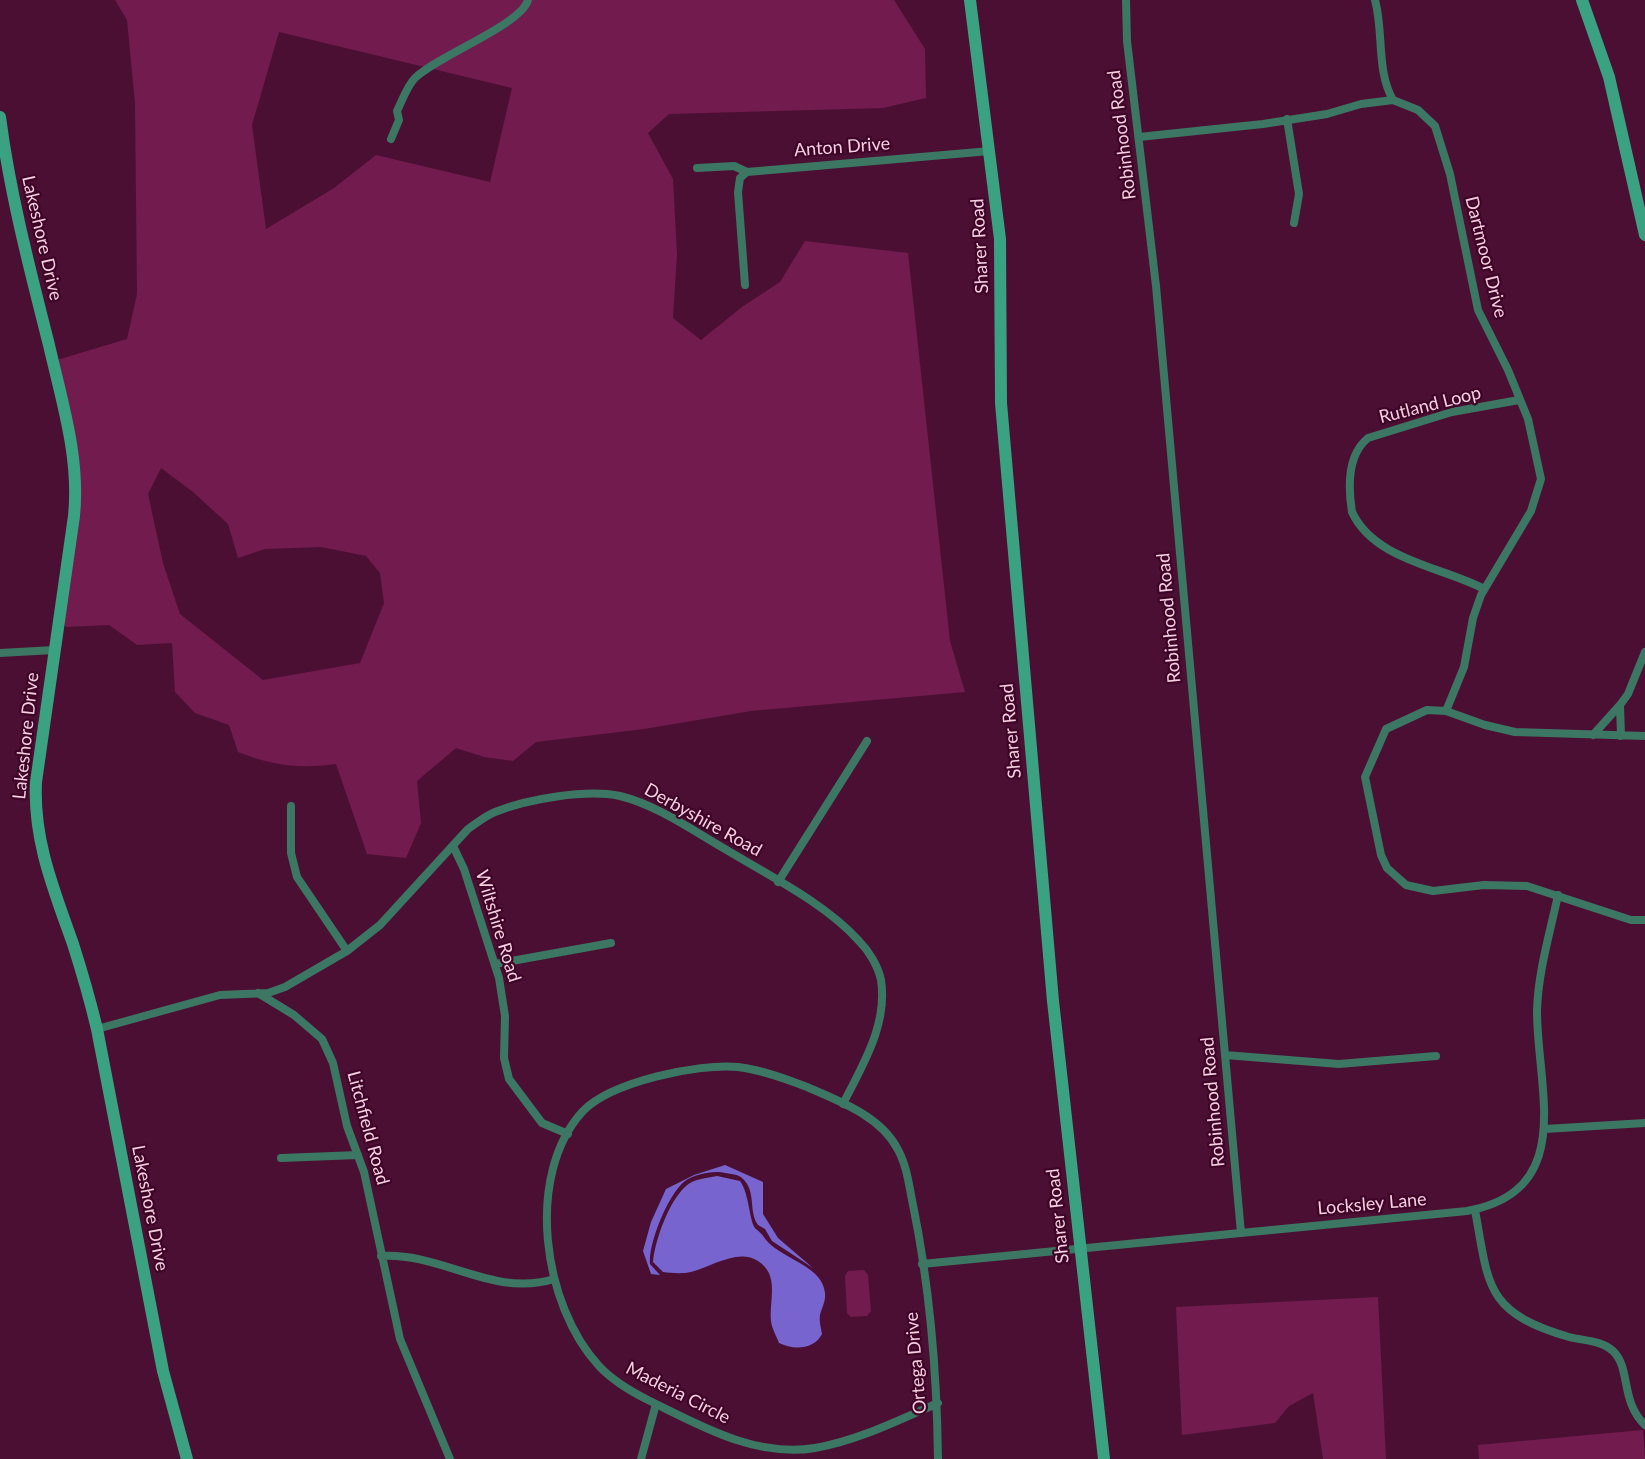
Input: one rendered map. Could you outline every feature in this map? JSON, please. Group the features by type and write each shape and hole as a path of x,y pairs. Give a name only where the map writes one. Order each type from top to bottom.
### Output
{"street":[{"path":"391,139 399,120 397,111 413,80 438,60 509,22 526,7 528,0"},
{"name":"Sharer Road","path":"970,0 1001,251 1001,403 1053,1002 1104,1459"},
{"name":"Robinhood Road","path":"1126,0 1127,41 1156,286 1241,1233"},
{"path":"1139,137 1287,119 1393,100 1384,74 1380,21 1375,0"},
{"path":"1582,0 1609,77 1645,235"},
{"name":"Dartmoor Drive","path":"1393,100 1425,116 1440,136 1478,310 1533,435 1541,479 1531,511 1484,589 1473,618 1464,667 1446,711"},
{"name":"Lakeshore Drive","path":"0,117 17,217 63,405 75,474 74,516 36,782 36,824 45,864 87,989 97,1029 163,1371 187,1459"},
{"path":"1287,119 1299,194 1294,223"},
{"name":"Anton Drive","path":"697,168 734,166 747,172 990,151"},
{"path":"745,285 738,192 740,178 747,172"},
{"name":"Rutland Loop","path":"1484,589 1467,580 1402,558 1366,530 1352,512 1352,469 1355,453 1368,438 1435,417 1519,400"},
{"path":"0,653 54,650"},
{"path":"1593,735 1628,694 1645,652"},
{"path":"1620,705 1621,736"},
{"path":"1645,736 1515,732 1485,725 1446,711 1428,710 1392,725 1382,735 1365,772 1365,788 1375,835 1387,868 1406,885 1433,891 1484,885 1527,886 1631,920 1645,920"},
{"path":"778,882 867,741"},
{"name":"Derbyshire Road","path":"258,993 277,991 347,951 399,906 468,829 493,812 567,796 606,794 633,800 661,812 831,915 858,939 874,961 880,980 877,1028 843,1104"},
{"path":"291,806 291,853 297,877 347,951"},
{"name":"Wiltshire Road","path":"453,846 495,964 502,992 504,1058 509,1078 542,1123 568,1134"},
{"name":"Locksley Lane","path":"922,1264 1475,1210 1505,1197 1526,1180 1538,1161 1545,1129 1538,1002 1540,977 1558,895"},
{"path":"495,964 611,943"},
{"path":"97,1029 220,995 258,993"},
{"name":"Litchfield Road","path":"258,993 294,1015 326,1045 333,1063 347,1126 358,1155 400,1339 450,1459"},
{"path":"1226,1055 1339,1064 1436,1056"},
{"name":"Maderia Circle","path":"922,1264 917,1225 900,1153 882,1127 843,1104 771,1073 736,1067 713,1067 646,1081 603,1095 585,1109 568,1134 553,1175 547,1211 549,1250 554,1279 569,1317 600,1367 633,1393 730,1438 759,1446 796,1450 813,1449 856,1437 938,1403"},
{"path":"1545,1129 1645,1123"},
{"path":"281,1158 358,1155"},
{"path":"1475,1210 1487,1274 1500,1302 1512,1312 1540,1326 1602,1344 1615,1352 1622,1370 1630,1406 1645,1425"},
{"path":"381,1256 415,1258 484,1279 517,1286 554,1279"},
{"name":"Ortega Drive","path":"922,1264 938,1403 938,1459"},
{"path":"641,1459 656,1404"}],"shaded area":[{"path":"115,0 894,0 925,49 926,98 883,108 669,114 648,133 673,179 677,254 673,318 701,340 742,307 780,282 805,241 908,253 950,641 965,692 751,711 644,729 536,742 513,761 484,757 456,748 417,781 421,823 406,858 367,854 336,764 287,765 251,757 238,752 229,725 195,713 175,692 172,643 137,645 109,625 66,627 63,623 78,517 57,360 127,339 137,294 135,103 127,20","holes":["279,32 512,88 490,182 376,155 334,188 266,229 252,125","161,468 193,492 228,524 238,558 265,549 321,547 366,556 380,573 384,603 360,663 263,680 180,614 163,563 148,494"]},
{"path":"725,1165 763,1182 763,1214 778,1238 813,1268 772,1241 765,1229 758,1225 753,1214 747,1183 742,1178 734,1174 710,1172 685,1181 672,1197 660,1220 650,1255 650,1264 660,1275 651,1274 643,1251 651,1222 666,1189 694,1175"},
{"path":"717,1176 740,1181 756,1229 771,1245 812,1271 823,1284 825,1296 820,1317 822,1334 809,1346 790,1347 779,1343 771,1321 772,1288 769,1273 758,1261 733,1257 691,1272 681,1273 663,1272 653,1262 664,1221 674,1201 692,1182"},
{"path":"864,1270 868,1275 871,1311 867,1316 851,1317 847,1313 845,1276 848,1271"},
{"path":"1378,1297 1386,1459 1323,1459 1313,1393 1289,1406 1275,1423 1182,1435 1176,1307"},
{"path":"1643,1430 1645,1459 1479,1459 1478,1445"}]}
